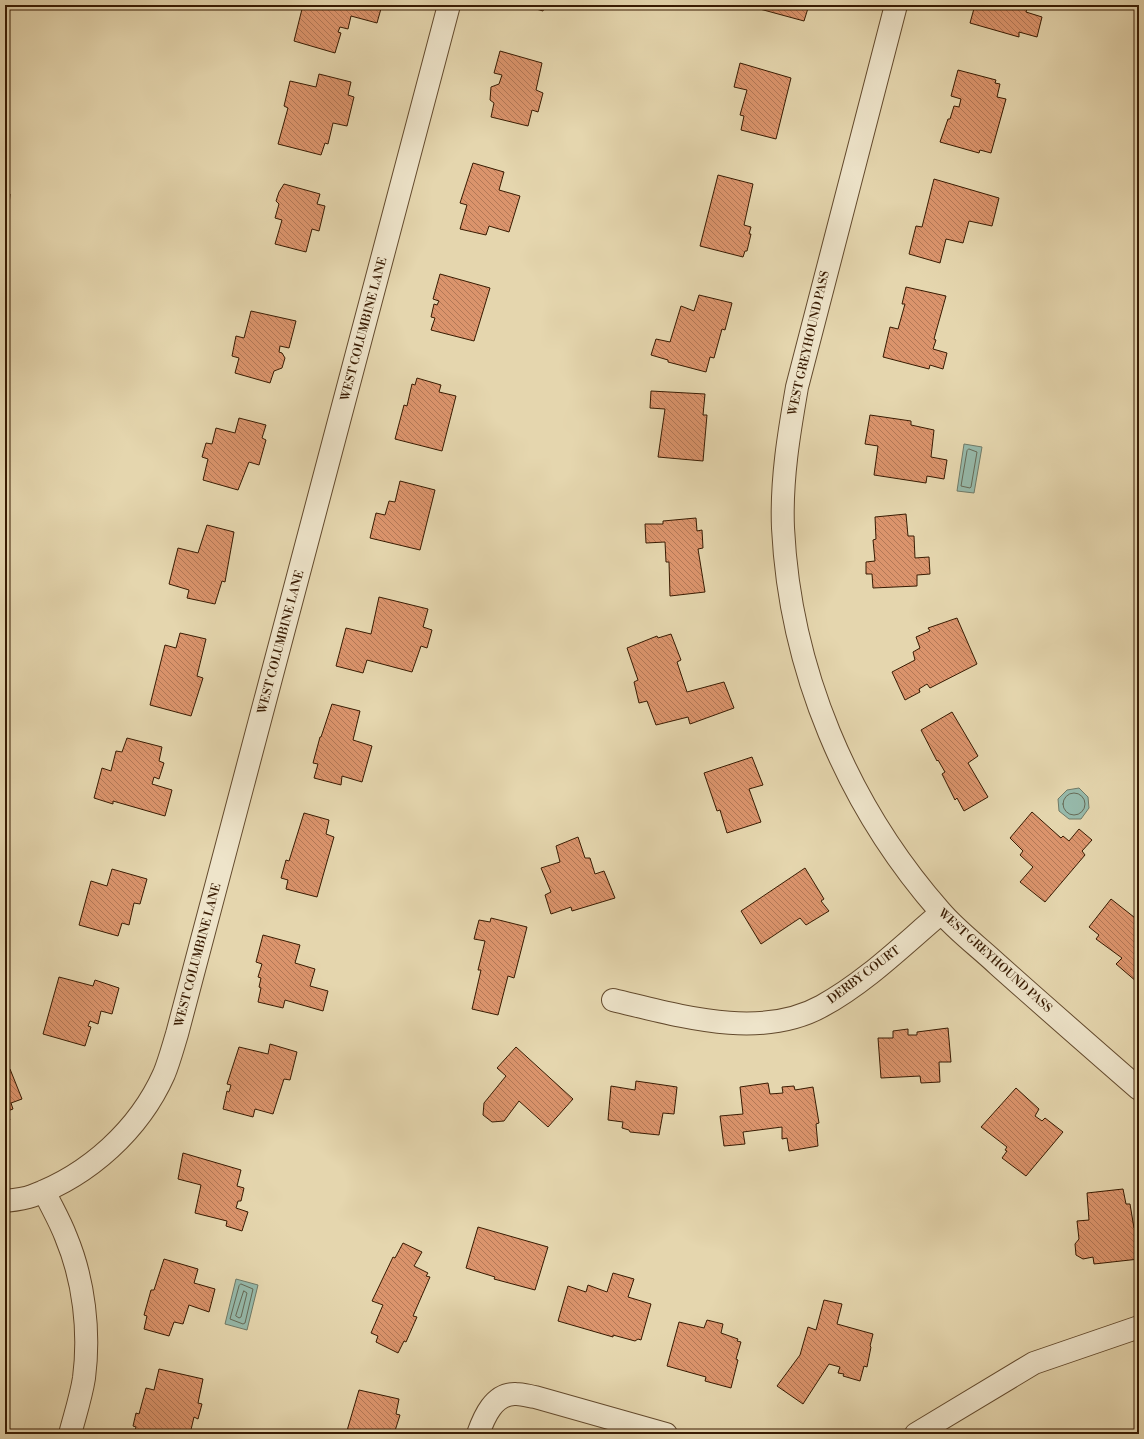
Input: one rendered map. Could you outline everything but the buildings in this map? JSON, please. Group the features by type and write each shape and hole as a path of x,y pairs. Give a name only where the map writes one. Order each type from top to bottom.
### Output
{"street":[{"name":"WEST COLUMBINE LANE","path":"5,1201 31,1197 74,1176 109,1149 131,1127 152,1097 164,1074 177,1034 449,5"},
{"name":"WEST GREYHOUND PASS","path":"896,5 796,387 789,431 784,482 783,528 789,581 798,636 813,693 835,749 857,791 885,838 910,874 941,913 1139,1089"},
{"name":"DERBY COURT","path":"612,1000 695,1019 727,1023 759,1023 793,1017 822,1006 860,981 941,913"},
{"path":"44,1191 66,1237 76,1265 83,1304 86,1357 83,1379 70,1434"},
{"path":"916,1434 1034,1363 1139,1326"},
{"path":"478,1434 485,1414 499,1398 515,1394 535,1397 666,1434"}],"water":[{"path":"964,444 982,447 974,493 957,491"},
{"path":"1079,788 1088,797 1089,808 1081,819 1069,819 1059,811 1058,799 1067,790"},
{"path":"236,1279 258,1285 247,1330 225,1324"}]}
